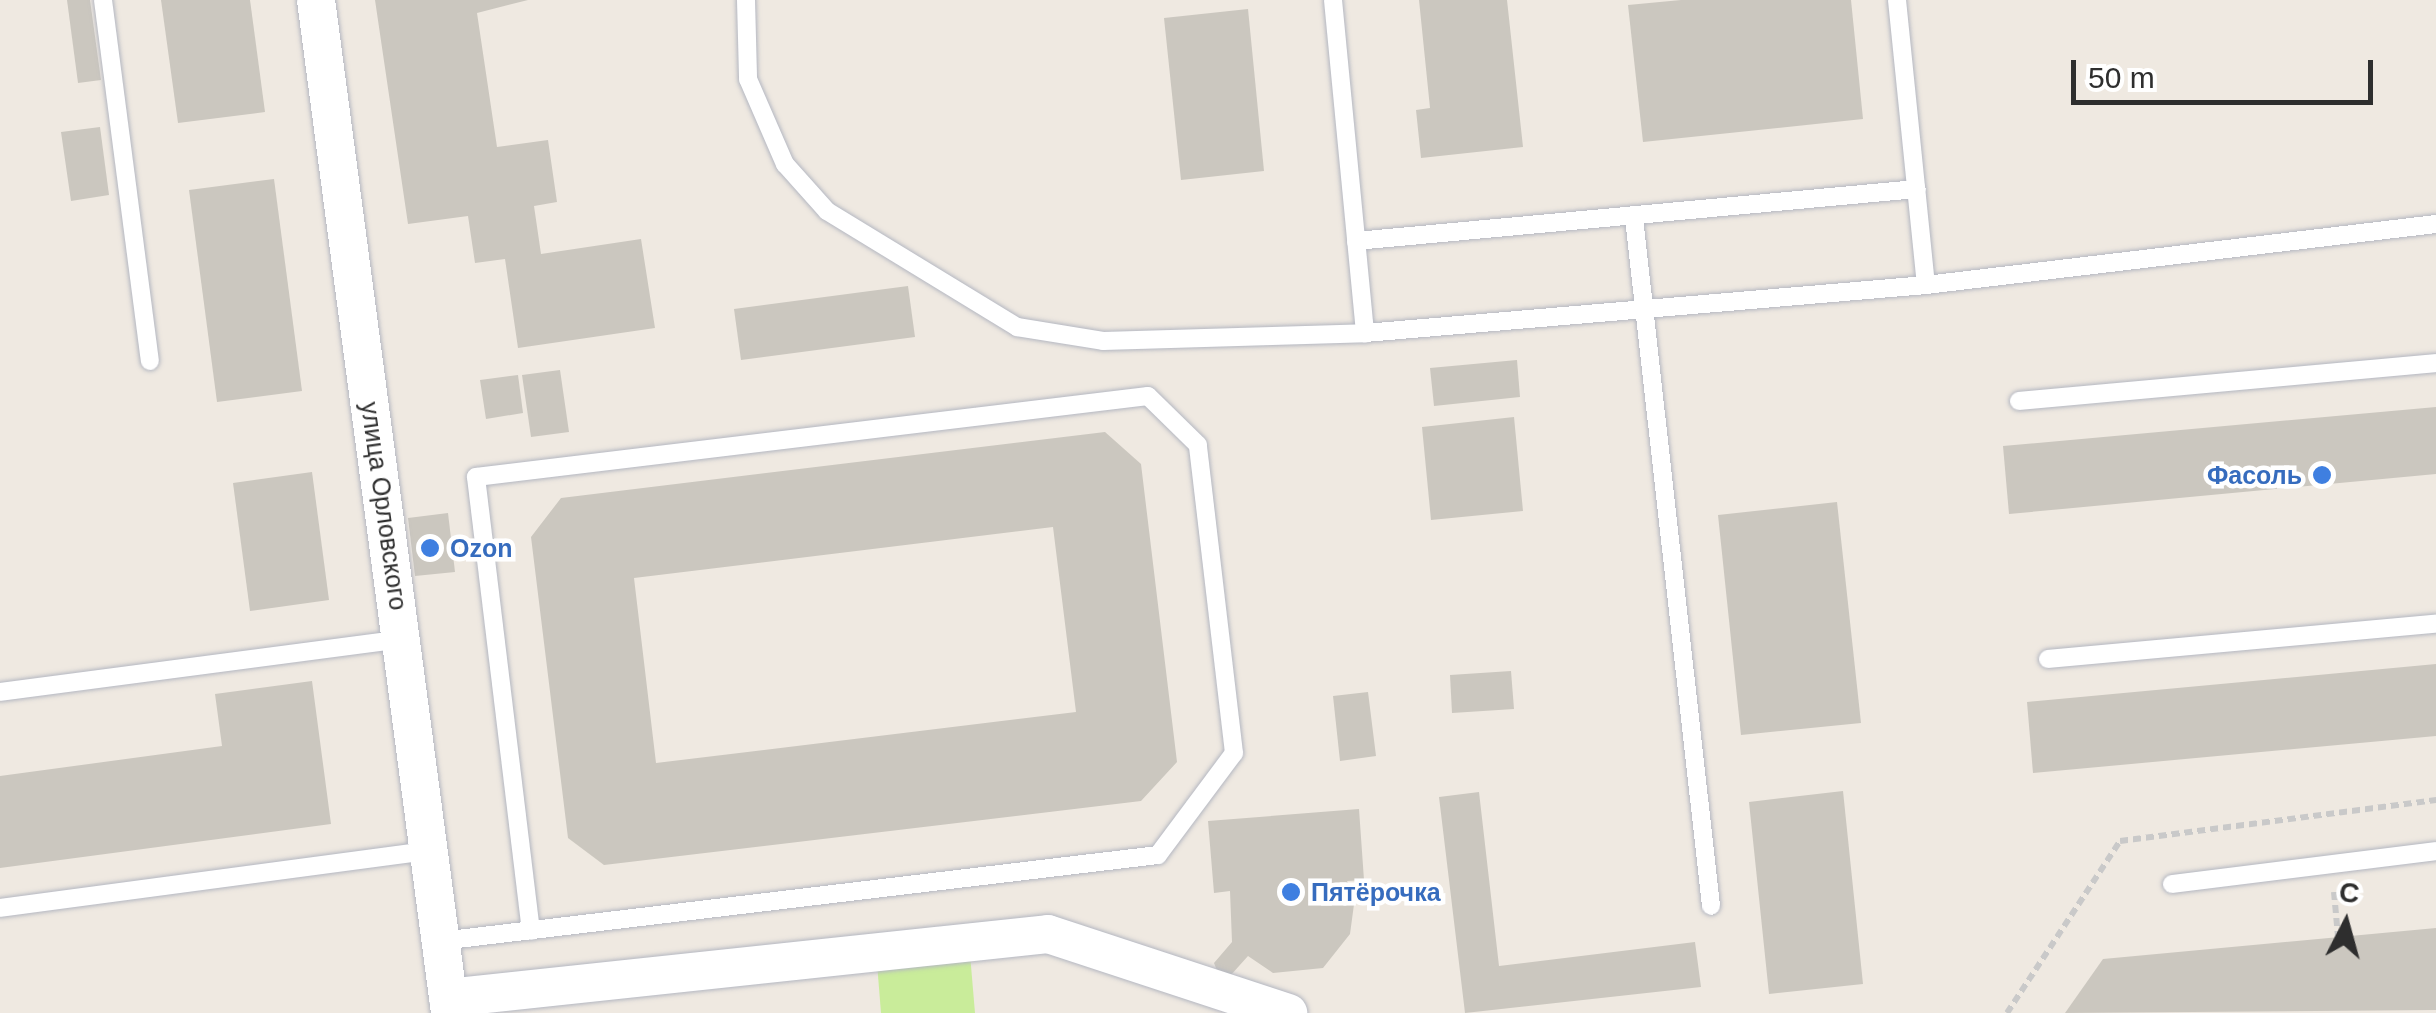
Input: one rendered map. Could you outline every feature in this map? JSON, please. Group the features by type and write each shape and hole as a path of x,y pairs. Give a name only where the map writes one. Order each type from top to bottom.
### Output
{"street":[{"name":"улица Орловского","path":"316,0 449,1006"},
{"path":"449,1006 1048,934 1288,1013"}],"lane":[{"path":"104,0 150,361"},
{"path":"746,0 748,79 785,164 827,211 918,275 1017,326 1104,341 1365,333 1926,285 2436,224"},
{"path":"1333,0 1365,333"},
{"path":"1897,0 1926,285"},
{"path":"1356,240 1634,218 1918,189"},
{"path":"1634,218 1711,906"},
{"path":"2019,402 2436,363"},
{"path":"441,942 1158,855 1234,753 1198,445 1148,396 476,477 530,930"},
{"path":"2048,660 2436,624"},
{"path":"0,692 402,638"},
{"path":"0,908 429,851"},
{"path":"2172,884 2331,861 2436,851"}],"path":[{"path":"2331,861 2338,937"}],"green space":[{"path":"970,954 975,1013 881,1013 877,963"}],"building":[{"path":"67,0 90,0 101,80 78,83"},
{"path":"161,0 250,0 265,112 178,123"},
{"path":"375,0 528,0 477,13 497,147 548,140 557,202 534,206 541,254 641,239 655,328 518,348 505,259 475,263 468,216 408,224"},
{"path":"1419,0 1507,0 1523,147 1421,158 1416,110 1430,108"},
{"path":"1681,0 1851,0 1863,119 1643,142 1628,5"},
{"path":"1248,9 1264,171 1181,180 1164,18"},
{"path":"100,127 109,195 71,201 61,132"},
{"path":"274,179 302,391 217,402 189,190"},
{"path":"908,286 915,337 741,360 734,309"},
{"path":"1517,360 1520,397 1434,406 1430,368"},
{"path":"560,370 569,432 531,437 522,375"},
{"path":"518,375 523,413 486,419 480,380"},
{"path":"2436,407 2436,474 2009,514 2003,446"},
{"path":"1514,417 1523,511 1431,520 1422,427"},
{"path":"1105,432 1141,464 1177,762 1141,801 604,865 568,838 531,537 561,498","holes":["1053,527 1076,712 656,763 634,578"]},
{"path":"312,472 329,600 250,611 233,483"},
{"path":"1837,502 1861,723 1741,735 1718,515"},
{"path":"448,513 455,572 415,576 408,518"},
{"path":"2436,664 2436,736 2033,773 2027,702"},
{"path":"1511,671 1514,709 1452,713 1450,675"},
{"path":"312,681 331,824 0,868 0,776 222,746 215,694"},
{"path":"1368,692 1376,756 1340,761 1333,696"},
{"path":"1843,791 1863,984 1769,994 1749,802"},
{"path":"1479,792 1499,966 1695,942 1701,987 1465,1013 1439,797"},
{"name":"Пятёрочка","path":"1359,809 1364,880 1347,881 1355,897 1350,934 1323,968 1273,973 1248,956 1230,976 1218,973 1214,963 1232,942 1230,891 1214,893 1208,821"},
{"path":"2436,928 2436,1010 2065,1013 2103,959"}],"place":[{"name":"Фасоль","path":"2322,475"},
{"name":"Ozon","path":"430,548"},
{"name":"Пятёрочка","path":"1291,892"}]}
